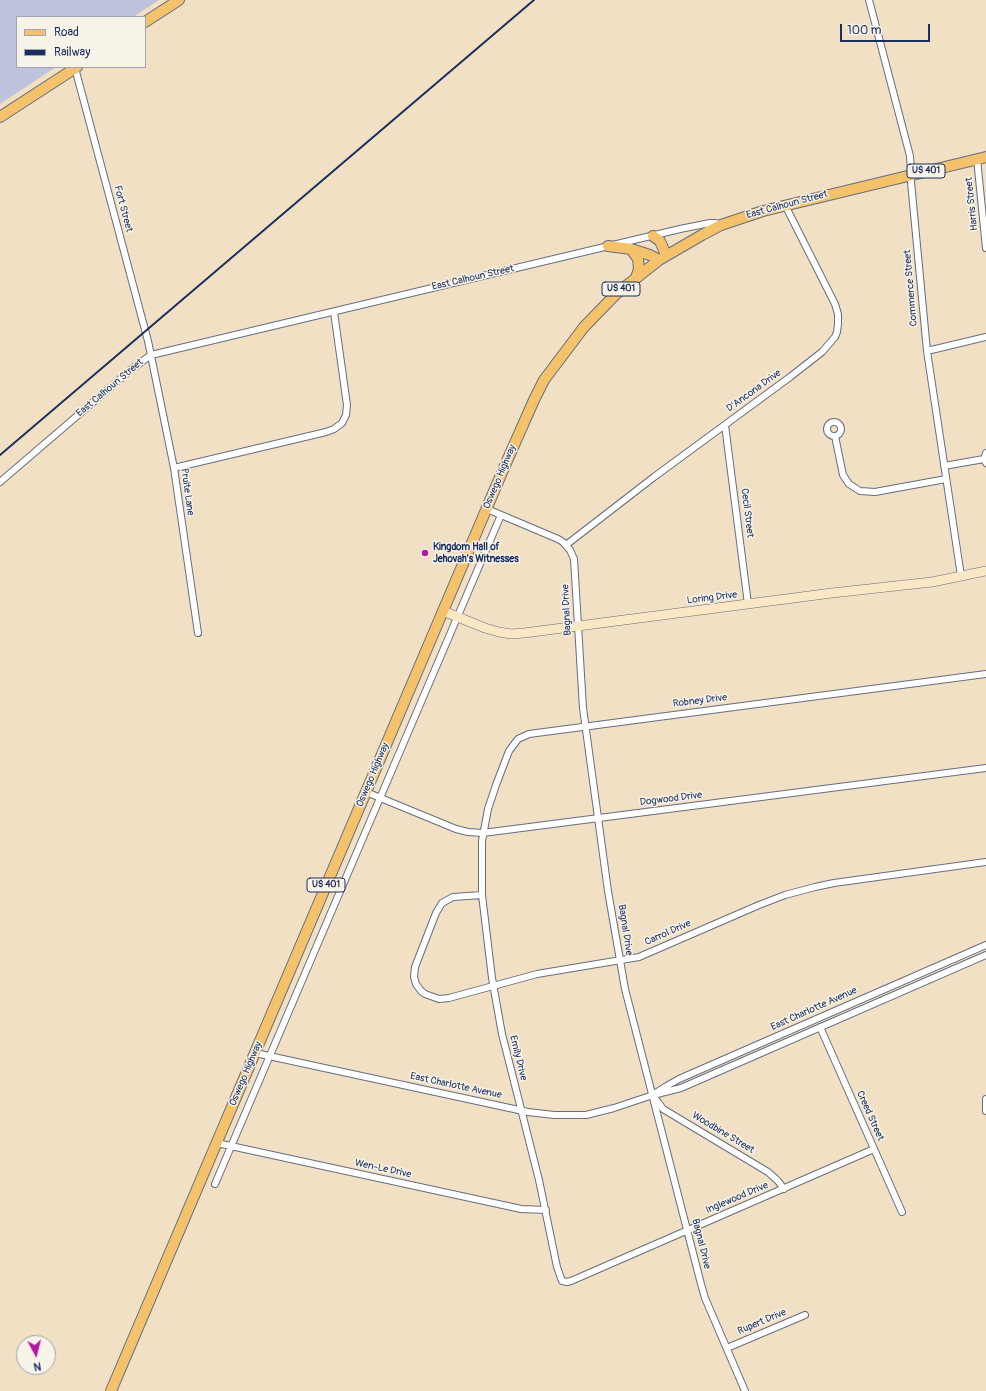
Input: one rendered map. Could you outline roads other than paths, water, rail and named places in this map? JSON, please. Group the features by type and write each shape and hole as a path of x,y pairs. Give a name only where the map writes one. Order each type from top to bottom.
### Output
{"main road":[{"path":"146,21 179,0"},
{"path":"0,117 76,68"},
{"name":"East Calhoun Street","path":"721,225 785,205 982,158"},
{"name":"Oswego Highway","path":"111,1391 523,423 544,380 584,327 605,305 662,258 721,225"},
{"path":"608,246 631,249 662,258 660,242 653,236"},
{"path":"631,249 638,259 639,269 636,278"}],"street":[{"name":"Commerce Street","path":"869,0 910,156 911,182 927,351 961,576"},
{"name":"Fort Street","path":"76,68 151,355"},
{"name":"Harris Street","path":"982,158 986,248"},
{"name":"D'Ancona Drive","path":"566,545 654,477 822,352 837,332 838,314 835,304 785,205"},
{"name":"East Calhoun Street","path":"0,482 133,368 151,355 608,246 710,223 721,225"},
{"path":"174,468 326,432 334,429 342,423 346,415 347,405 334,312"},
{"path":"927,351 986,337"},
{"name":"Pruite Lane","path":"151,355 174,468 198,633"},
{"name":"Cecil Street","path":"725,425 748,604"},
{"path":"835,436 843,475 849,484 860,491 875,492 946,479"},
{"path":"944,466 985,458"},
{"path":"487,509 558,539 566,545"},
{"name":"Oswego Highway","path":"215,1184 501,515"},
{"name":"Bagnal Drive","path":"566,545 572,554 575,566 580,683 585,726 625,990 705,1298 746,1391"},
{"name":"Loring Drive","path":"443,611 485,628 511,634 832,593 881,589 986,571"},
{"name":"Robney Drive","path":"483,833 488,809 504,762 515,742 523,736 529,734 986,674"},
{"name":"Dogwood Drive","path":"366,792 456,829 468,832 483,833 986,768"},
{"name":"Emily Drive","path":"483,833 482,895 493,986 502,1034 546,1210 560,1278 564,1282"},
{"name":"Carrol Drive","path":"482,895 453,897 442,903 436,914 415,967 414,977 416,984 421,991 439,998 449,998 537,974 639,957 758,905 799,891 834,883 986,862"},
{"name":"East Charlotte Avenue","path":"653,1095 679,1079 986,945"},
{"name":"East Charlotte Avenue","path":"255,1053 522,1111 554,1115 586,1115 681,1088 986,955"},
{"name":"Creed Street","path":"820,1027 902,1212"},
{"name":"Woodbine Street","path":"653,1095 663,1109 768,1172 784,1189"},
{"path":"986,1099 986,1111"},
{"name":"Wen-Le Drive","path":"217,1143 521,1209 546,1210"},
{"name":"Inglewood Drive","path":"564,1282 571,1281 874,1149"},
{"name":"Rupert Drive","path":"727,1348 805,1315"}],"railway":[{"path":"0,455 534,0"}],"place":[{"name":"Kingdom Hall of Jehovah’s Witnesses","path":"425,553"}]}
